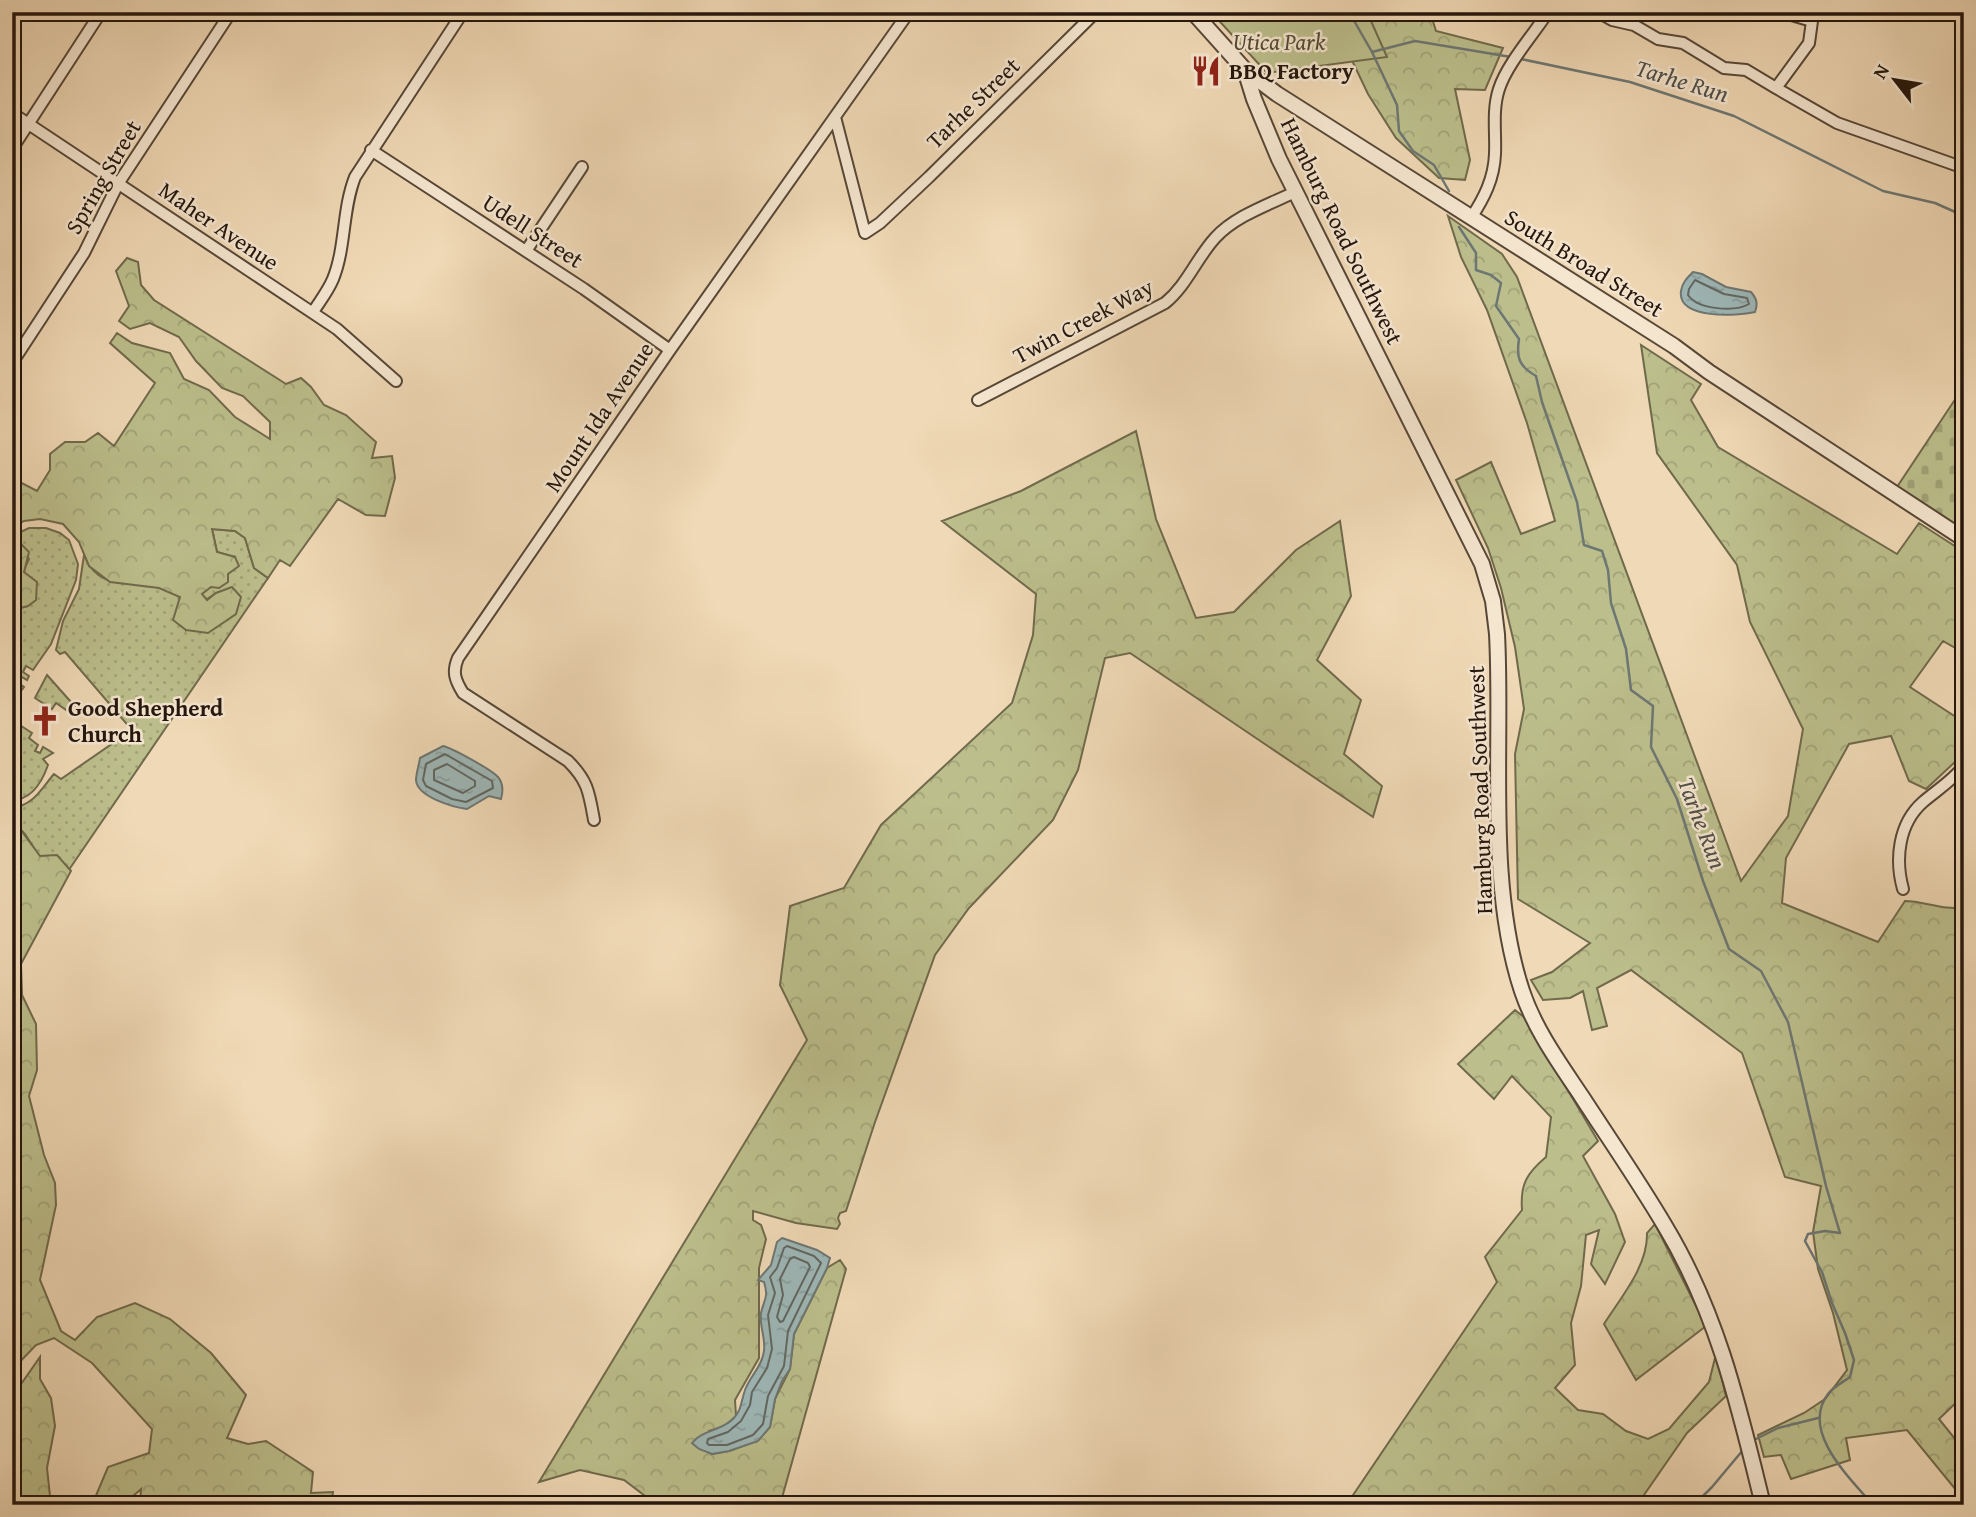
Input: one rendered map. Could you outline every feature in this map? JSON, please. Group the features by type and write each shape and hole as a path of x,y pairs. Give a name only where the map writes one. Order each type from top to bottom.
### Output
{"street":[{"path":"12,149 101,12"},
{"name":"Spring Street","path":"12,363 84,253 118,184 231,12"},
{"path":"313,312 333,279 338,265 350,190 371,150 463,12"},
{"name":"Mount Ida Avenue","path":"594,820 589,788 568,761 463,693 453,669 458,657 670,350 909,12"},
{"name":"Tarhe Street","path":"835,117 865,233 880,223 1096,12"},
{"name":"South Broad Street","path":"1193,12 1245,70 1303,111 1674,346 1709,372 1964,538"},
{"path":"1471,218 1491,181 1494,168 1495,109 1499,89 1514,61 1548,12"},
{"path":"1598,12 1612,20 1634,25 1658,39 1683,43 1724,68 1746,70 1837,123 1964,168"},
{"path":"1776,88 1809,43 1812,21 1782,12"},
{"name":"Hamburg Road Southwest","path":"1245,70 1262,120 1294,192 1470,539 1490,592 1499,662 1502,874 1510,941 1523,994 1549,1046 1637,1180 1672,1238 1696,1285 1730,1371 1763,1505"},
{"name":"Maher Avenue","path":"12,114 313,312 337,329 396,381"},
{"name":"Udell Street","path":"371,150 526,251 670,350"},
{"path":"526,251 582,167"},
{"name":"Twin Creek Way","path":"978,400 1165,303 1180,289 1220,233 1294,192"},
{"path":"1903,889 1898,863 1906,826 1919,805 1964,766"}],"green space":[{"name":"Utica Park","path":"1211,12 1367,12 1387,57 1267,73"},
{"path":"1329,12 1430,12 1436,31 1503,48 1485,90 1455,89 1470,160 1465,180 1439,178 1396,138 1368,94"},
{"path":"1448,216 1502,254 1517,277 1741,881 1788,816 1803,729 1750,622 1737,565 1657,453 1641,345 1701,384 1691,400 1718,447 1897,554 1919,523 1964,552 1964,653 1943,641 1910,687 1962,721 1956,761 1926,789 1909,781 1891,736 1849,744 1786,858 1782,903 1878,942 1905,901 1949,908 1964,907 1964,1395 1939,1419 1964,1450 1964,1496 1956,1490 1907,1430 1846,1438 1850,1460 1791,1479 1781,1455 1764,1457 1758,1435 1804,1413 1825,1399 1847,1370 1833,1313 1818,1269 1813,1232 1821,1186 1785,1177 1742,1053 1631,970 1597,988 1607,1026 1592,1030 1583,991 1570,998 1543,1000 1531,980 1552,972 1590,943 1518,899 1515,754 1524,709 1515,647 1488,548 1456,480 1491,462 1521,534 1555,521 1527,423 1487,310 1461,257"},
{"path":"127,258 138,262 141,285 154,300 286,384 301,378 324,405 346,415 376,442 372,458 392,456 395,478 385,516 366,515 338,499 290,566 280,560 268,578 254,568 245,538 235,531 212,529 217,552 235,557 239,566 228,574 228,582 219,588 211,587 202,594 207,600 232,587 241,597 236,614 208,633 186,630 173,620 180,597 159,588 110,582 89,566 79,542 63,524 40,519 24,521 12,528 12,478 37,491 50,470 50,454 65,442 85,442 98,433 114,446 155,383 110,343 117,333 132,343 170,353 184,379 209,390 235,417 270,439 270,422 243,396 222,388 196,361 179,337 150,323 130,329 119,321 129,306 116,271"},
{"path":"1964,386 1964,531 1897,487"},
{"path":"1136,431 1156,519 1196,618 1234,612 1296,550 1340,521 1351,596 1317,660 1361,700 1344,754 1382,786 1373,817 1130,653 1105,658 1078,770 1053,820 969,908 935,955 846,1211 840,1213 838,1218 840,1224 837,1229 796,1223 753,1211 753,1220 761,1225 766,1239 759,1268 759,1358 735,1400 736,1416 725,1426 709,1431 712,1454 757,1441 770,1427 775,1399 790,1369 794,1334 827,1268 840,1260 846,1269 780,1505 657,1505 624,1480 580,1470 539,1482 807,1040 780,985 790,906 844,888 881,825 1012,703 1033,635 1036,594 942,521 1021,491"},
{"path":"29,528 46,528 60,533 69,540 78,564 76,580 51,644 33,670 26,666 23,672 29,676 27,680 20,676 17,682 24,687 12,703 12,610 28,606 23,572 29,559 16,539 12,541 12,536"},
{"path":"212,529 235,531 245,538 254,568 268,578 62,880 40,857 12,820 12,808 32,800 54,774 61,779 132,730 65,652 60,654 56,650 63,621 79,589 84,555 98,575 107,580 160,588 180,597 186,630 216,593 206,600 201,594 228,574 235,557 217,552"},
{"path":"16,539 29,552 24,572 37,582 36,600 28,606 12,610 12,541"},
{"path":"47,675 79,711 72,714 56,703 52,709 35,698"},
{"path":"12,720 32,733 29,738 38,745 35,751 40,753 43,747 53,753 43,759 48,765 35,789 25,797 12,800"},
{"path":"12,818 40,856 57,855 71,871 21,964 22,995 36,1024 37,1070 29,1096 44,1155 55,1183 56,1205 40,1280 61,1331 75,1340 97,1317 135,1303 170,1319 211,1353 246,1395 227,1438 248,1444 266,1441 313,1472 311,1493 333,1492 331,1505 140,1505 141,1489 123,1505 92,1505 108,1467 149,1453 152,1429 92,1363 54,1338 36,1345 12,1370"},
{"path":"1515,1010 1525,1018 1598,1141 1583,1156 1615,1214 1625,1242 1605,1284 1591,1264 1599,1230 1586,1235 1581,1286 1571,1323 1575,1365 1555,1388 1578,1410 1603,1414 1626,1431 1648,1439 1669,1429 1709,1382 1716,1354 1726,1396 1687,1433 1637,1505 1283,1505 1347,1504 1497,1282 1485,1257 1522,1210 1522,1193 1526,1180 1546,1157 1551,1117 1512,1076 1494,1099 1458,1064"},
{"path":"1655,1224 1706,1326 1636,1380 1604,1324 1638,1269 1647,1233"},
{"path":"40,1357 40,1379 51,1398 55,1426 47,1468 51,1505 12,1505 12,1397"}],"water":[{"path":"1693,272 1726,287 1751,292 1756,302 1755,312 1723,315 1688,307 1682,300 1681,291"},
{"path":"443,746 498,777 502,788 501,799 489,796 467,809 445,803 422,791 416,780 420,758"},
{"path":"782,1238 817,1250 830,1258 827,1268 794,1334 790,1369 775,1399 770,1427 758,1441 712,1454 692,1443 701,1435 723,1426 736,1416 747,1385 761,1362 764,1346 761,1313 766,1292 764,1282 758,1280 771,1265 777,1242"}],"waterway":[{"name":"Tarhe Run","path":"1349,12 1397,105 1399,131 1413,151 1434,165 1449,191"},
{"name":"Tarhe Run","path":"1372,52 1415,41 1511,57"},
{"name":"Tarhe Run","path":"1521,59 1630,82 1734,116 1883,191 1935,203 1964,216"},
{"name":"Tarhe Run","path":"1459,227 1476,253 1476,270 1491,275 1501,283 1496,306 1519,339 1520,361 1536,376 1542,402 1577,502 1584,545 1602,551 1608,570 1611,603 1626,649 1631,690 1653,706 1651,747 1677,799 1703,881 1729,949 1761,971 1788,1022 1826,1186 1840,1233 1825,1231 1808,1234 1805,1241 1822,1272 1854,1360 1850,1377 1828,1394 1821,1408 1820,1423 1831,1453 1873,1505"},
{"name":"Tarhe Run","path":"1752,1441 1778,1428 1818,1418"},
{"name":"Tarhe Run","path":"1694,1505 1743,1450"}],"place":[{"name":"BBQ Factory","path":"1206,71"},
{"name":"Good Shepherd Church","path":"45,721"}]}
